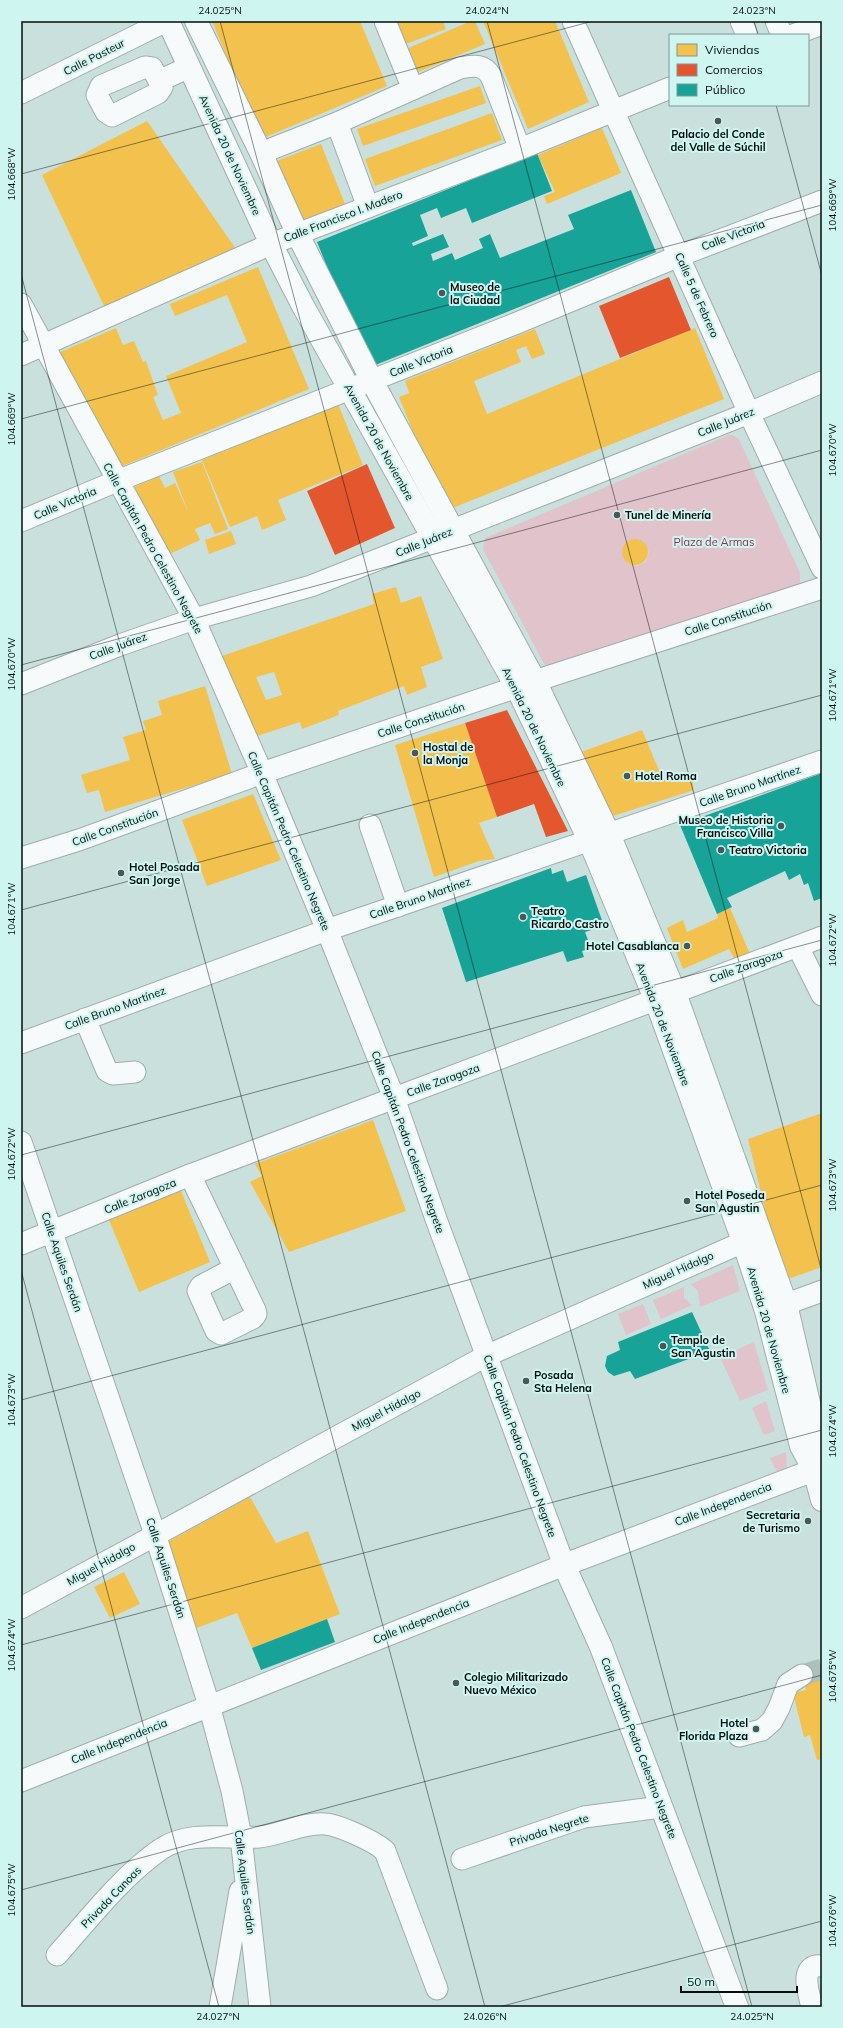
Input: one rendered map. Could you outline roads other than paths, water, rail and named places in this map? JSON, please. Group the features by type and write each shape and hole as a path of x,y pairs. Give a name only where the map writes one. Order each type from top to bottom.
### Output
{"main road":[{"name":"Avenida 20 de Noviembre","path":"167,21 271,244 433,539 526,684"},
{"name":"Avenida 20 de Noviembre","path":"196,21 298,235 372,380 452,530 599,837 665,997 752,1237 776,1308 818,1442 822,1500"},
{"name":"Calle Independencia","path":"564,1565 820,1470"},
{"name":"Calle Capitán Pedro Celestino Negrete","path":"564,1565 601,1647 737,2007"}],"street":[{"name":"Calle Pasteur","path":"21,94 167,21"},
{"path":"385,21 413,89"},
{"name":"Calle 5 de Febrero","path":"573,21 749,413 822,568"},
{"path":"741,21 747,34"},
{"path":"776,21 782,34"},
{"path":"796,34 822,24"},
{"path":"159,81 189,66"},
{"path":"260,153 338,123 460,68 473,66 485,69 491,76 520,149"},
{"name":"Calle Francisco I. Madero","path":"21,355 271,244 298,235 520,149 613,109 669,88"},
{"path":"338,123 368,207"},
{"name":"Calle Victoria","path":"21,521 117,481 679,256 822,201"},
{"name":"Calle Capitán Pedro Celestino Negrete","path":"21,304 194,619 262,773 394,1098 486,1356 564,1565"},
{"name":"Calle Juárez","path":"21,684 120,645 194,619 311,586 749,413 822,382"},
{"name":"Calle Constitución","path":"21,858 79,840 262,773 526,684 822,588"},
{"name":"Calle Bruno Martínez","path":"21,1043 327,930 822,761"},
{"path":"370,825 398,906"},
{"name":"Calle Zaragoza","path":"21,1244 190,1175 822,937"},
{"path":"798,947 822,995"},
{"path":"85,1019 107,1071 113,1074 135,1072"},
{"name":"Calle Aquiles Serdán","path":"21,1142 155,1534 209,1705 232,1791 241,1837 260,2007"},
{"path":"190,1175 235,1268"},
{"name":"Miguel Hidalgo","path":"21,1608 155,1534 486,1356 752,1237"},
{"path":"776,1308 822,1290"},
{"name":"Calle Independencia","path":"21,1781 564,1565"},
{"path":"738,1736 762,1730 772,1721 779,1708 788,1684 802,1675"},
{"name":"Privada Negrete","path":"462,1859 584,1817 661,1806"},
{"name":"Privada Canoas","path":"57,1955 133,1873 162,1849 176,1842 219,1836 260,1836 325,1824 379,1846 390,1860 437,1989"},
{"path":"220,2007 244,1868"},
{"path":"812,2007 806,1976 810,1968 822,1966"}],"tunnel":[{"path":"802,1675 822,1669"}],"place":[{"name":"Palacio del Conde del Valle de Súchil","path":"718,121"},
{"name":"Museo de la Ciudad","path":"442,293"},
{"name":"Tunel de Minería","path":"617,515"},
{"name":"Hostal de la Monja","path":"415,753"},
{"name":"Hotel Roma","path":"627,776"},
{"name":"Museo de Historia Francisco Villa","path":"781,826"},
{"name":"Teatro Victoria","path":"721,850"},
{"name":"Hotel Posada San Jorge","path":"121,873"},
{"name":"Teatro Ricardo Castro","path":"523,917"},
{"name":"Hotel Casablanca","path":"687,946"},
{"name":"Hotel Poseda San Agustin","path":"687,1201"},
{"name":"Templo de San Agustin","path":"663,1346"},
{"name":"Posada Sta Helena","path":"526,1381"},
{"name":"Secretaria de Turismo","path":"808,1521"},
{"name":"Colegio Militarizado Nuevo México","path":"456,1683"},
{"name":"Hotel Florida Plaza","path":"756,1729"}],"park label":[{"name":"Plaza de Armas","path":"714,542"}]}
